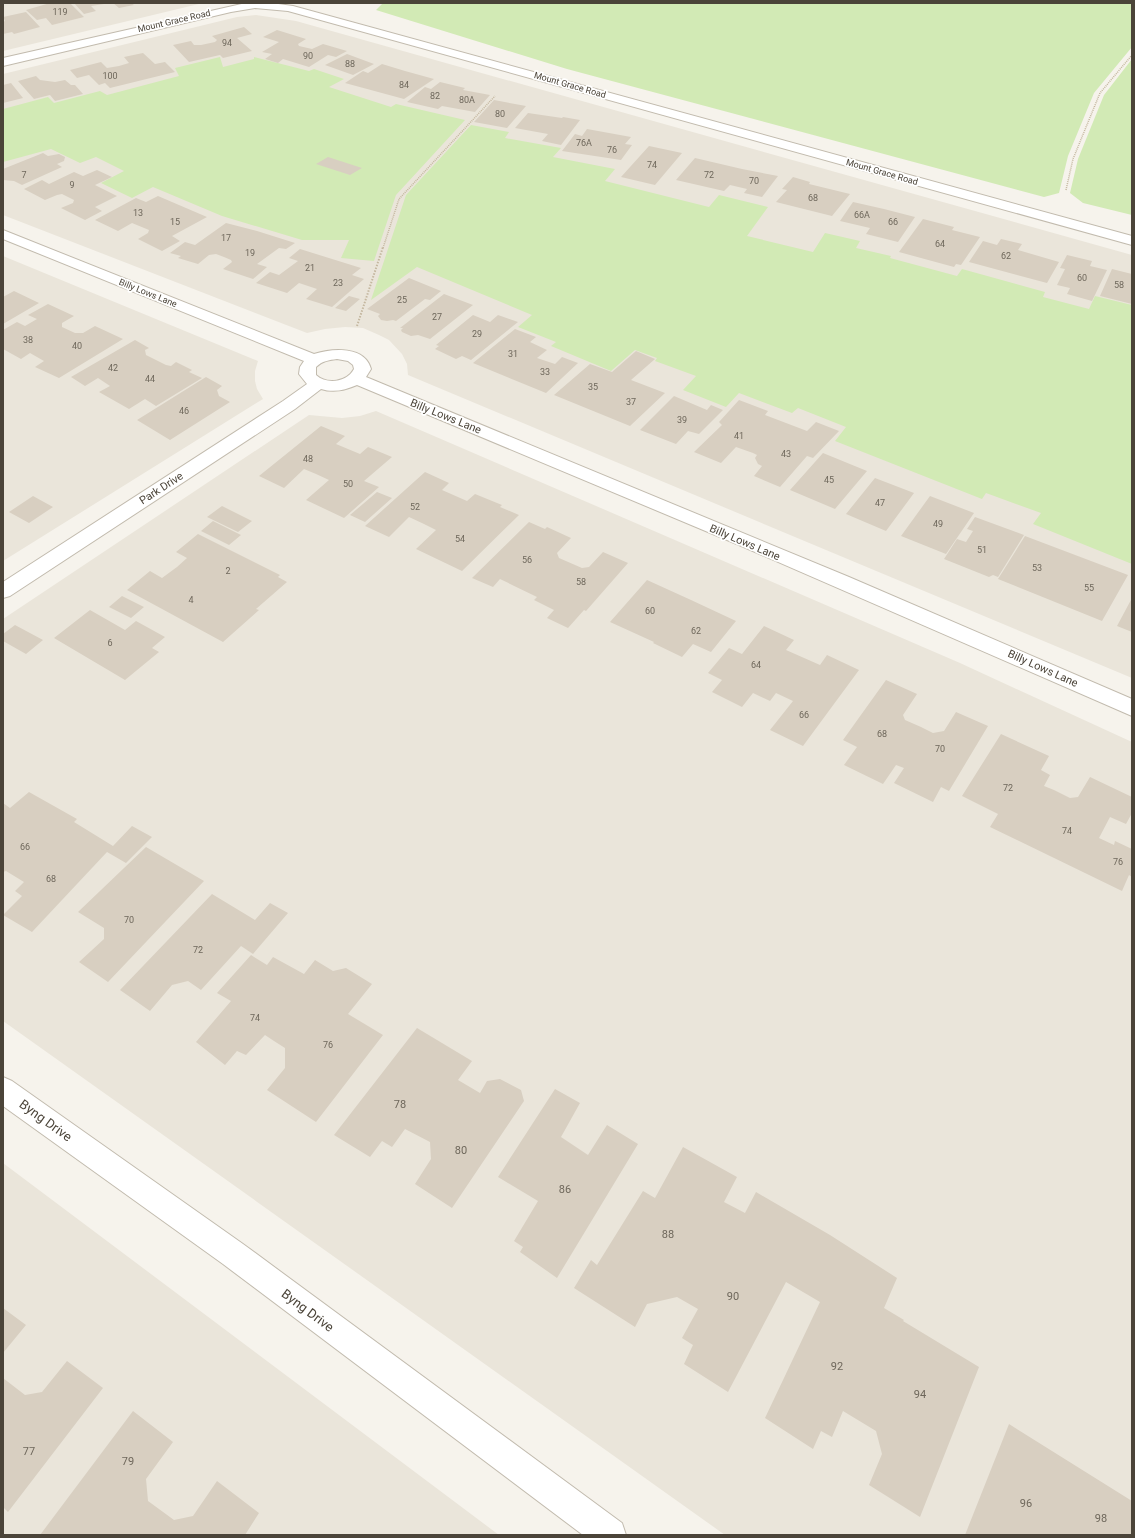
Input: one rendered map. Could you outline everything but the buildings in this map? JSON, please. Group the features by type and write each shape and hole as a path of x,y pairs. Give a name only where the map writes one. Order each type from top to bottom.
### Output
{"street":[{"name":"Mount Grace Road","path":"3,62 172,21 255,5 289,8 1132,241"},
{"name":"Billy Lows Lane","path":"3,234 315,360"},
{"path":"337,354 353,356 359,360 363,370 361,375 356,379 341,386 325,386 318,384 308,376 307,371 315,360 328,355 337,354"},
{"name":"Billy Lows Lane","path":"356,379 1003,650 1132,708"},
{"name":"Park Drive","path":"3,591 289,405 318,384"},
{"name":"Byng Drive","path":"3,1090 233,1254 610,1535"}],"path":[{"path":"1067,187 1073,159 1100,93 1132,55"},
{"path":"356,329 399,199 518,71"}],"shaded area":[{"path":"3,3 203,3 3,51"},
{"path":"256,15 296,21 1132,255 1132,678 408,375 407,364 402,354 389,340 363,328 345,327 307,333 3,215 3,74 237,17"},
{"path":"3,256 258,361 255,371 255,381 257,389 263,399 3,561"},
{"path":"376,411 960,663 1132,742 1132,1535 725,1535 3,1021 3,619 309,415 342,418 360,416"},
{"path":"3,1163 499,1535 3,1535"}],"green space":[{"path":"383,3 1132,3 1132,47 1094,93 1068,156 1059,193 1044,197 567,69 376,10"},
{"path":"220,57 223,67 254,59 254,57 309,71 314,69 344,79 329,87 391,107 396,104 465,120 396,195 374,261 341,258 349,240 302,240 222,216 153,187 132,198 101,183 124,171 96,157 80,163 51,149 3,162 3,109 48,97 54,103 100,91 107,95 179,76 175,68"},
{"path":"1132,59 1132,215 1083,203 1070,193 1078,159 1104,95"},
{"path":"471,125 509,132 505,138 561,148 553,157 615,169 605,181 709,207 719,195 768,207 747,236 813,252 825,233 860,241 856,248 891,256 890,258 957,276 962,269 1045,292 1043,297 1089,309 1095,296 1132,305 1132,564 1033,524 1041,513 986,493 982,499 835,441 846,427 798,408 792,413 739,393 726,407 683,390 696,376 655,361 657,358 635,350 611,371 551,346 556,342 518,327 532,315 417,267 371,300 406,195"}]}
